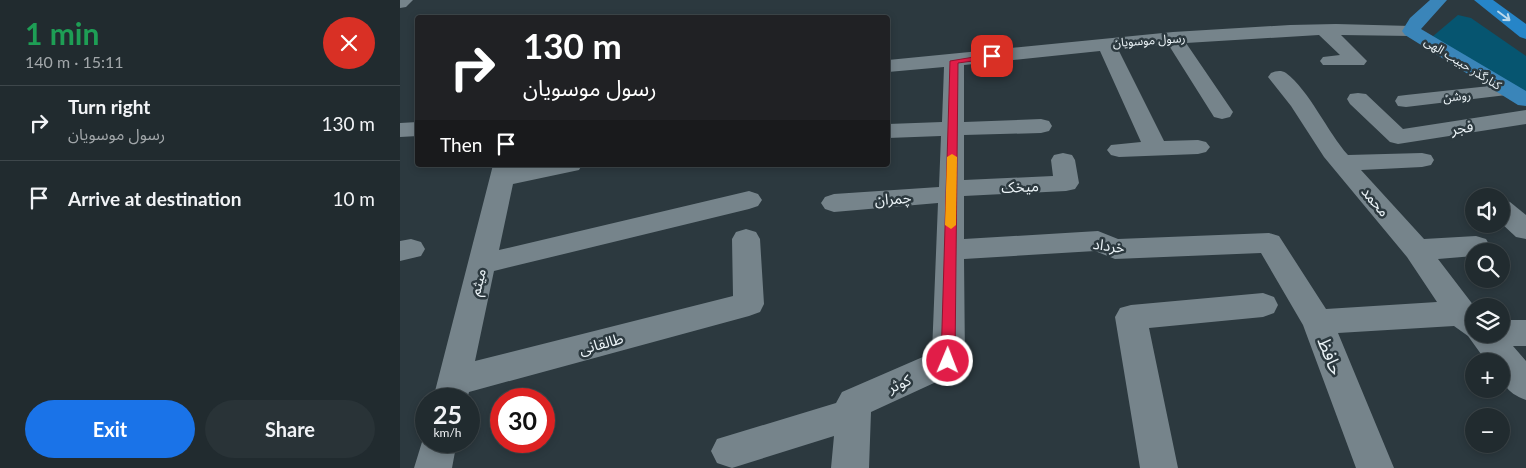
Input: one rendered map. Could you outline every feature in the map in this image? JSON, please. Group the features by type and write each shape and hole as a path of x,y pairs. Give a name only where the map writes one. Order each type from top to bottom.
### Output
{"highway":[{"path":"1482,0 1526,33"},
{"path":"1507,0 1526,13"}],"main road":[{"name":"کنارگذر حبیب الهی","path":"1439,0 1415,21 1412,31 1517,95"}],"street":[{"path":"400,3 406,0"},
{"name":"رسول موسویان","path":"890,66 1173,38 1292,30 1412,31"},
{"path":"1326,31 1357,61 1330,61"},
{"path":"1173,38 1222,112"},
{"path":"1106,44 1156,148"},
{"name":"کوثر","path":"854,414 854,403 948,361 954,61"},
{"name":"محمد","path":"1278,77 1300,103 1332,152 1417,250 1465,313"},
{"name":"روشن","path":"1406,101 1517,95"},
{"name":"فجر","path":"1358,99 1398,137 1526,117"},
{"path":"890,131 1041,126"},
{"path":"400,130 415,129"},
{"path":"1119,150 1198,147"},
{"name":"میخک","path":"952,192 1066,183 1064,160"},
{"path":"1343,163 1422,160"},
{"path":"504,172 551,167"},
{"name":"میثم","path":"452,388 504,172"},
{"name":"چمران","path":"834,203 952,192"},
{"path":"482,264 749,200"},
{"path":"1510,216 1526,230"},
{"name":"طالقانی","path":"459,388 749,304 746,239"},
{"name":"خرداد","path":"950,250 1098,241 1115,249 1269,243 1318,322"},
{"path":"1417,250 1465,247"},
{"path":"1159,468 1131,316 1263,305"},
{"name":"حافظ","path":"1375,468 1318,322 1465,324"},
{"path":"1510,333 1526,333"},
{"name":"محمد","path":"1490,343 1526,385"},
{"path":"730,451 854,414 850,468"},
{"path":"433,468 436,453"}],"shaded area":[{"path":"1458,15 1471,18 1526,56 1526,92 1432,37"}],"slow traffic":[{"path":"951,225 952,157"}],"route":[{"path":"948,361 954,61 992,56"}]}
